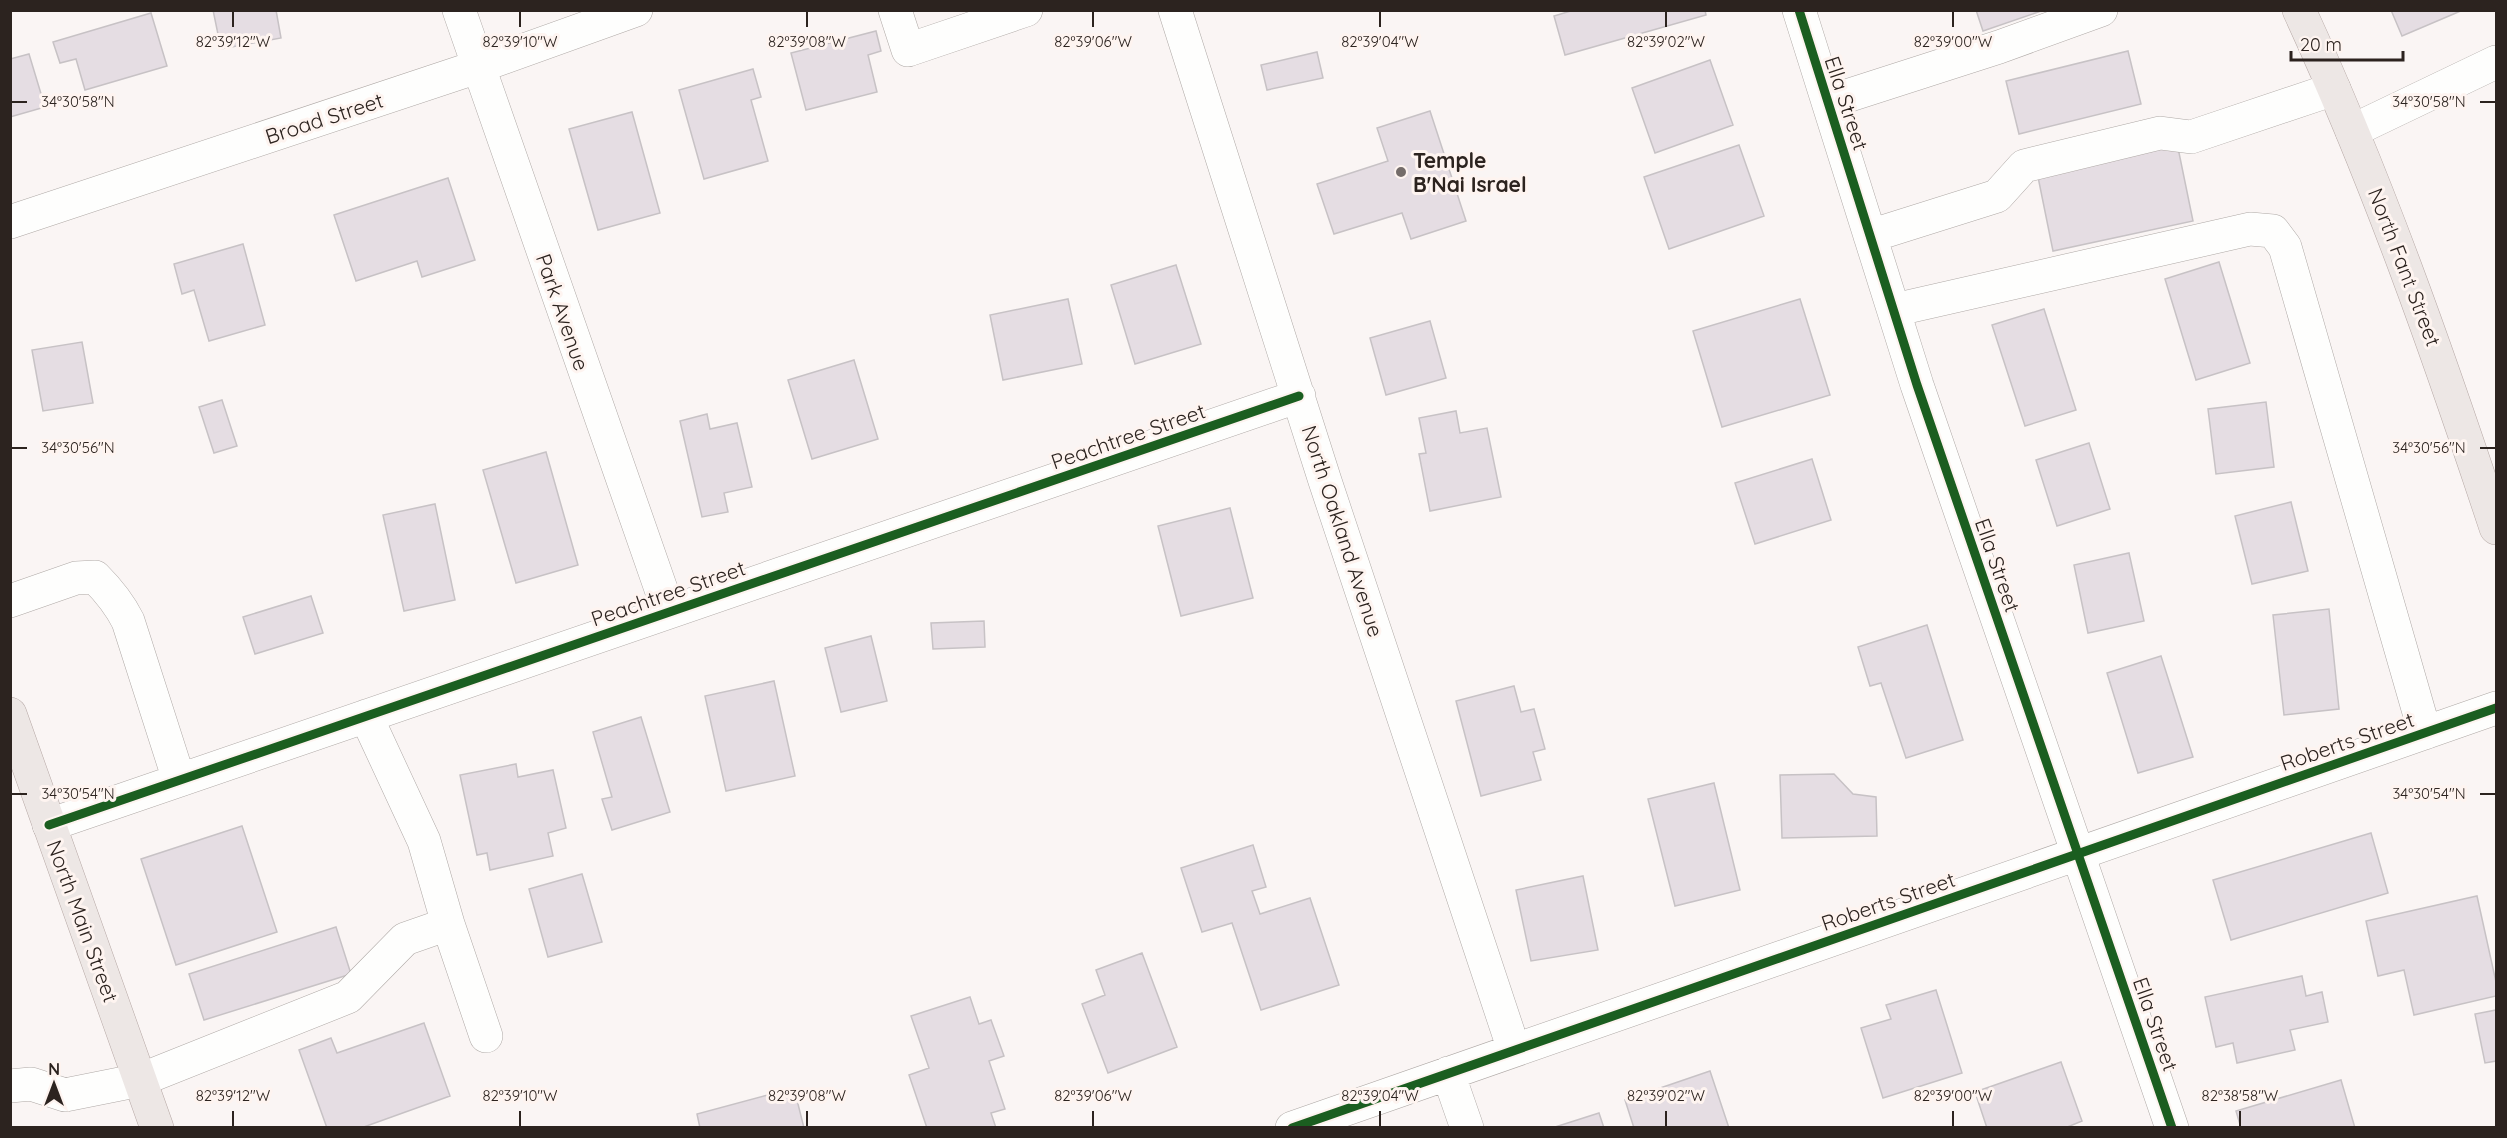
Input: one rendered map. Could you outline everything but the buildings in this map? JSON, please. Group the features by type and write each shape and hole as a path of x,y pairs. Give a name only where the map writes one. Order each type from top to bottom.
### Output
{"main road":[{"name":"North Fant Street","path":"2299,10 2352,131 2427,320 2496,528"},
{"name":"North Main Street","path":"10,714 157,1128"}],"street":[{"name":"Park Avenue","path":"459,10 669,612"},
{"name":"Broad Street","path":"10,222 477,67 636,10"},
{"path":"895,10 908,50 1026,10"},
{"name":"North Oakland Avenue","path":"1175,10 1299,396 1515,1050"},
{"name":"Ella Street","path":"1799,10 1894,310 2172,1128"},
{"path":"1828,102 1999,47 2101,10"},
{"path":"2352,131 2496,62"},
{"path":"1870,236 1997,196 2024,166 2160,133 2191,136 2334,89"},
{"path":"1894,310 2250,229 2273,231 2285,248 2425,733"},
{"name":"Peachtree Street","path":"49,825 1299,396"},
{"path":"10,601 76,578 95,577 108,590 119,603 128,621 179,780"},
{"name":"Roberts Street","path":"1292,1128 2496,708"},
{"path":"366,716 424,842 448,924 486,1036"},
{"path":"10,1086 31,1084 65,1095 140,1080 348,997 405,939 448,924"},
{"path":"1448,1073 1467,1128"}],"cycle path":[{"path":"1799,10 1917,385 2172,1128"},
{"path":"49,825 1299,396"},
{"path":"1292,1128 2496,708"}],"place":[{"name":"Temple B'Nai Israel","path":"1401,172"}]}
